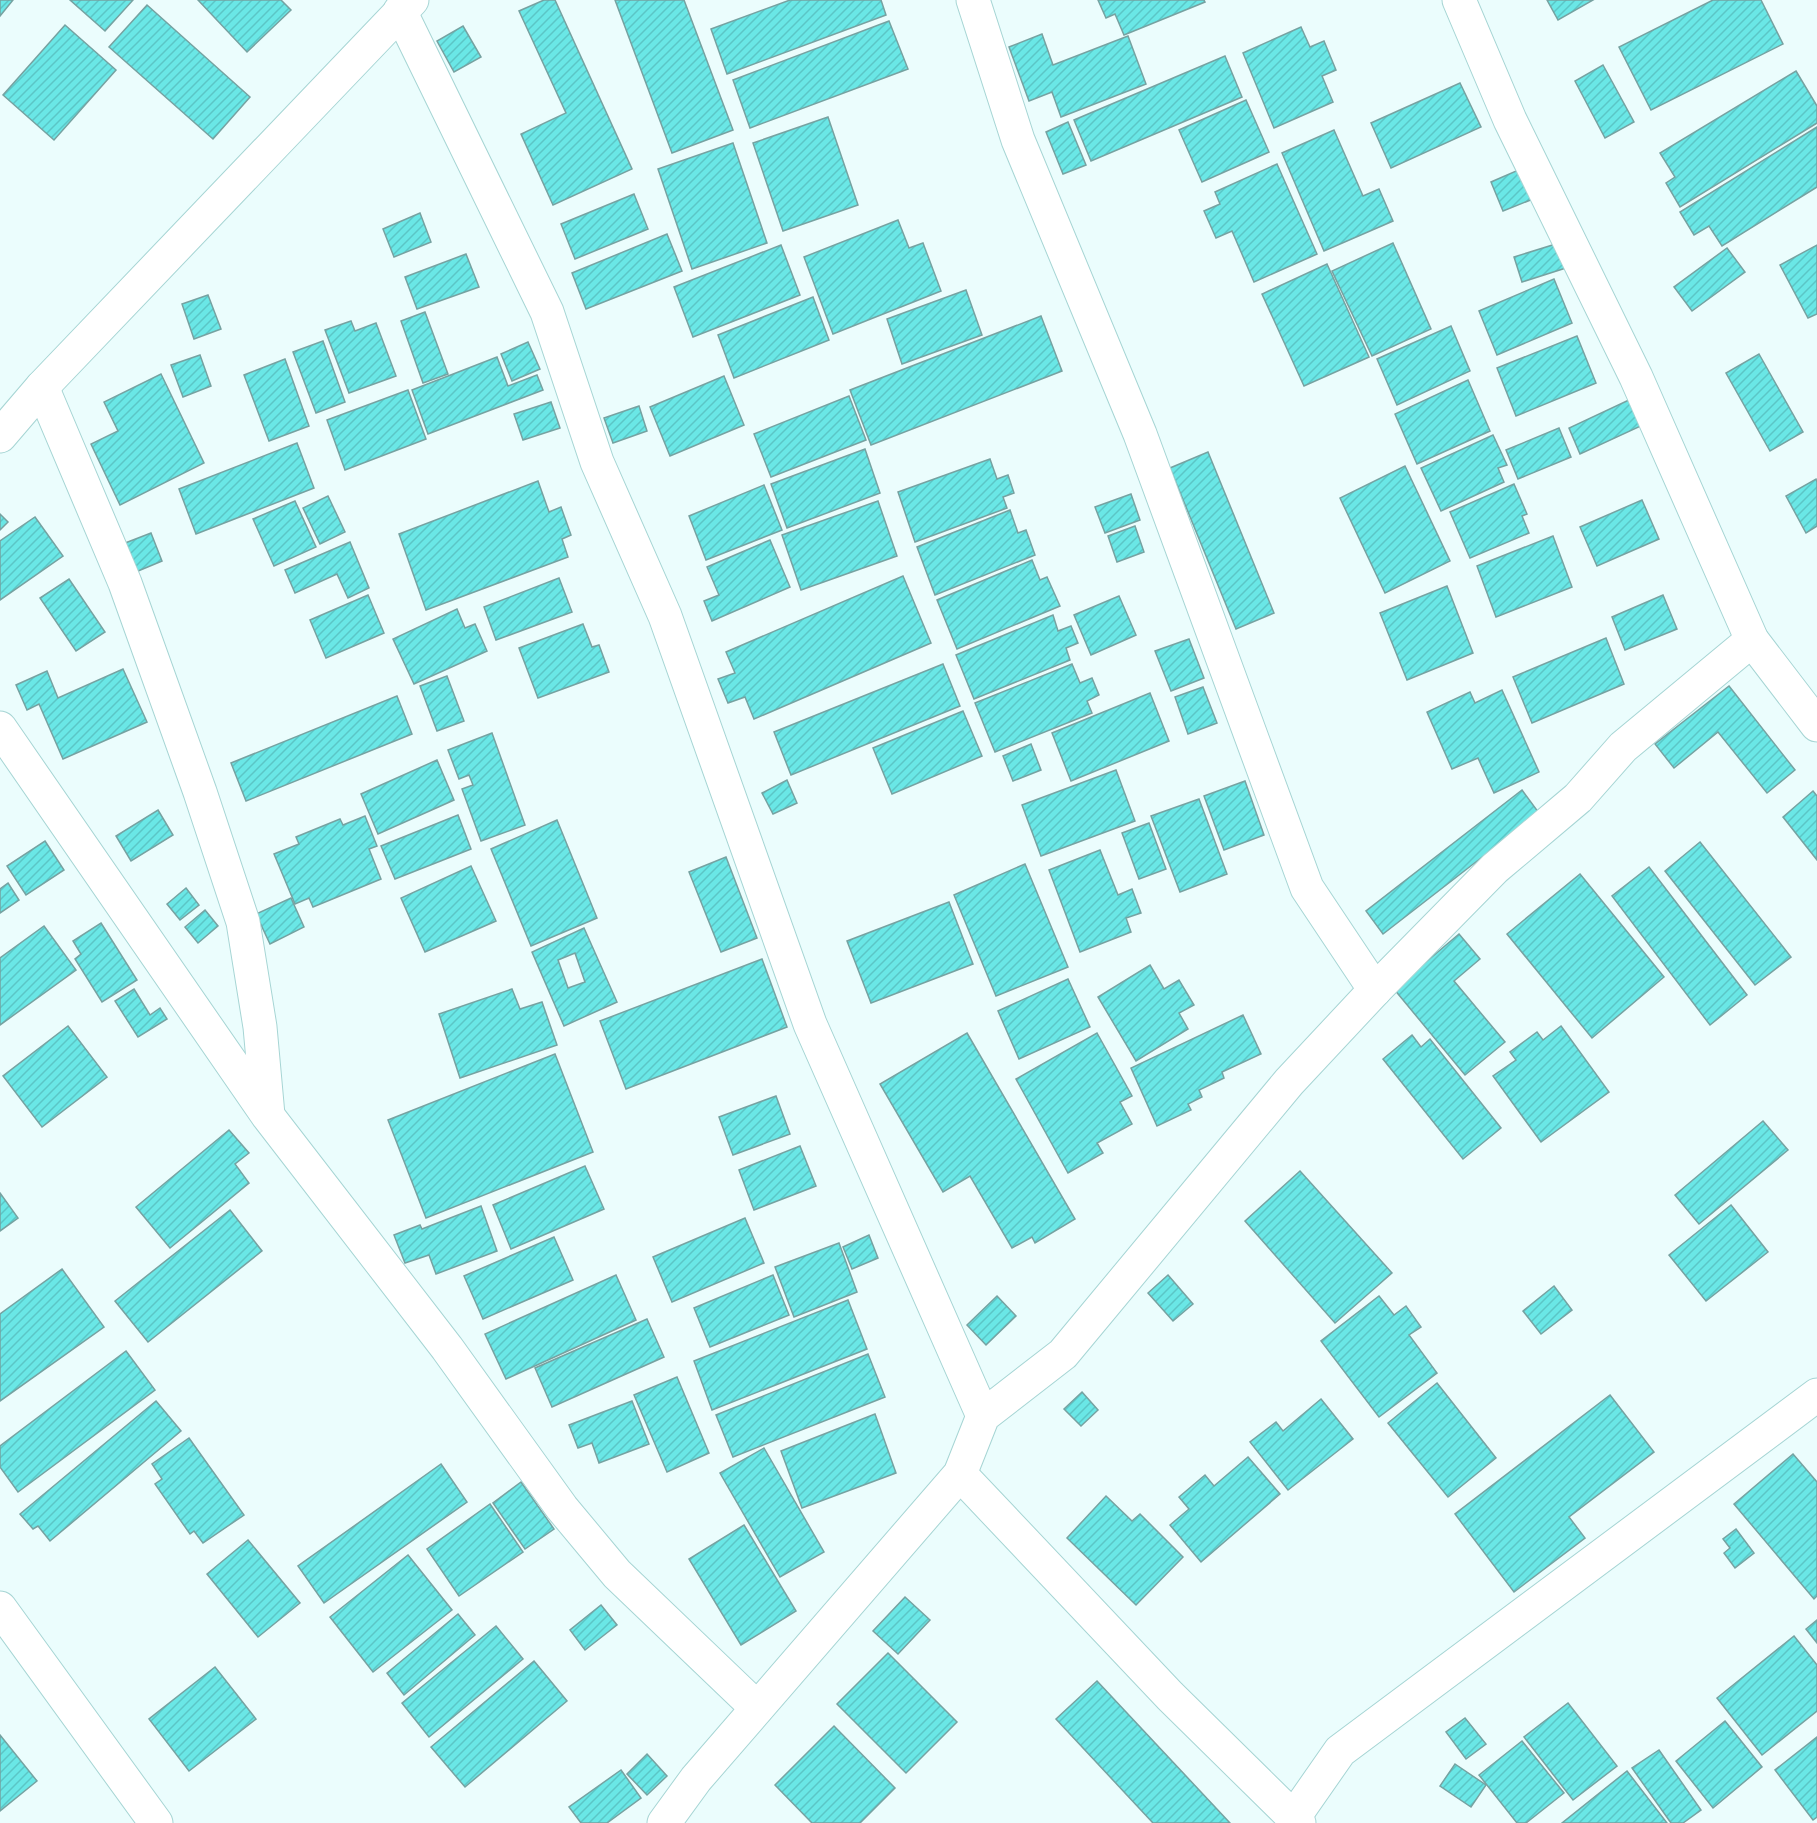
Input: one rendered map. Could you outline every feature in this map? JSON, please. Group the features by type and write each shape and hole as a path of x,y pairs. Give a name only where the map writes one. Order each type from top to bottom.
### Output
{"street":[{"path":"972,0 1018,140 1140,434 1306,888 1375,990"},
{"path":"1459,0 1510,120 1636,377 1752,640 1817,725"},
{"path":"0,436 42,387 406,6 547,312 597,462 665,616 810,1024 983,1416"},
{"path":"42,387 125,583 200,792 243,922 260,1027 268,1116"},
{"path":"664,1823 696,1779 960,1474 983,1416 1063,1354 1289,1082 1375,990 1495,868 1578,798 1623,747 1752,640"},
{"path":"0,729 268,1116 447,1348 562,1508 617,1574 757,1708"},
{"path":"960,1474 1170,1696 1297,1820 1340,1751 1817,1395"},
{"path":"0,1608 156,1823"}],"building":[{"path":"0,0 13,0 0,16"},
{"path":"70,0 133,0 105,31"},
{"path":"198,0 281,0 291,10 247,52"},
{"path":"544,0 555,0 632,169 553,205 521,134 566,113 519,11"},
{"path":"615,0 684,0 733,130 672,153"},
{"path":"790,0 881,0 886,15 727,74 711,29"},
{"path":"1098,0 1204,0 1205,2 1124,35 1115,14 1106,18"},
{"path":"1547,0 1593,0 1558,20"},
{"path":"1713,0 1761,0 1783,44 1651,110 1619,47"},
{"path":"147,5 250,97 213,139 109,47"},
{"path":"889,21 908,69 750,128 733,80"},
{"path":"65,25 116,70 54,140 3,95"},
{"path":"463,26 481,57 454,72 437,41"},
{"path":"1301,27 1310,47 1324,41 1336,70 1322,76 1333,102 1274,128 1243,53"},
{"path":"1042,34 1053,65 1128,36 1146,84 1061,117 1052,92 1029,101 1009,47"},
{"path":"1225,56 1242,97 1091,161 1074,120"},
{"path":"1603,65 1634,122 1605,138 1575,81"},
{"path":"1796,71 1817,106 1817,123 1680,207 1666,183 1675,177 1660,153"},
{"path":"1460,83 1481,127 1391,168 1371,123"},
{"path":"1246,100 1269,152 1202,182 1179,130"},
{"path":"828,117 858,205 783,231 753,143"},
{"path":"1068,122 1086,165 1063,174 1046,132"},
{"path":"1817,127 1817,187 1722,246 1709,226 1694,235 1680,212"},
{"path":"1334,130 1363,196 1379,189 1393,221 1324,251 1282,153"},
{"path":"733,143 767,243 692,269 658,169"},
{"path":"1277,164 1317,254 1254,282 1232,231 1216,238 1204,211 1220,204 1215,192"},
{"path":"1530,165 1543,195 1503,211 1491,182"},
{"path":"634,194 648,229 575,259 561,224"},
{"path":"420,213 431,242 394,257 383,229"},
{"path":"898,220 909,248 923,243 941,291 833,334 804,257"},
{"path":"667,234 682,271 586,309 572,273"},
{"path":"1393,243 1431,329 1372,356 1332,271"},
{"path":"1559,243 1566,268 1522,282 1514,257"},
{"path":"781,245 800,295 693,337 674,287"},
{"path":"1817,245 1817,314 1808,318 1780,265"},
{"path":"1727,248 1745,272 1692,311 1674,287"},
{"path":"466,254 479,287 417,309 405,277"},
{"path":"1327,264 1369,357 1304,386 1262,294"},
{"path":"1554,279 1572,323 1497,355 1479,311"},
{"path":"966,290 982,335 902,364 887,319"},
{"path":"208,295 221,329 194,339 182,304"},
{"path":"813,297 829,340 734,378 718,335"},
{"path":"425,312 448,374 423,383 401,321"},
{"path":"1041,316 1062,371 871,445 850,390"},
{"path":"351,321 355,331 376,323 396,376 349,393 325,330"},
{"path":"1451,326 1470,371 1397,405 1377,359"},
{"path":"1577,336 1596,383 1516,416 1497,368"},
{"path":"323,341 345,402 316,413 293,352"},
{"path":"528,342 540,369 512,381 501,354"},
{"path":"1759,354 1803,432 1770,451 1726,373"},
{"path":"200,355 211,386 183,397 171,365"},
{"path":"497,357 508,386 537,375 543,390 428,434 412,390"},
{"path":"285,359 309,426 269,441 244,375"},
{"path":"161,374 204,463 120,505 91,444 118,431 104,402"},
{"path":"724,376 744,425 670,456 650,407"},
{"path":"1468,380 1490,431 1417,464 1395,414"},
{"path":"408,390 426,439 345,470 327,420"},
{"path":"849,396 866,440 771,477 754,434"},
{"path":"1631,399 1643,425 1580,454 1569,428"},
{"path":"551,402 560,428 523,440 514,414"},
{"path":"639,406 647,431 613,443 604,418"},
{"path":"1559,428 1571,457 1518,479 1506,450"},
{"path":"1493,435 1507,465 1498,468 1504,482 1441,511 1421,468"},
{"path":"297,443 314,488 196,534 179,489"},
{"path":"865,449 880,493 787,528 771,484"},
{"path":"1208,452 1274,613 1236,629 1170,468"},
{"path":"990,459 997,479 1008,475 1014,493 1003,497 1007,508 915,542 898,492"},
{"path":"1405,466 1450,561 1385,593 1340,498"},
{"path":"1816,479 1817,526 1806,533 1786,496"},
{"path":"538,481 549,512 561,507 571,535 562,539 568,557 426,610 399,534"},
{"path":"1514,484 1527,514 1522,516 1529,533 1470,558 1450,512"},
{"path":"764,485 782,530 706,560 689,516"},
{"path":"1131,494 1140,520 1105,533 1095,507"},
{"path":"328,496 345,532 320,544 303,508"},
{"path":"1642,500 1659,539 1597,566 1580,527"},
{"path":"295,501 316,547 274,566 253,519"},
{"path":"878,501 897,556 801,590 782,535"},
{"path":"1010,510 1018,533 1026,530 1035,555 935,595 917,547"},
{"path":"0,514 8,522 0,530"},
{"path":"35,517 63,556 0,600 0,541"},
{"path":"1135,526 1144,552 1117,562 1108,536"},
{"path":"151,533 162,561 131,574 120,545"},
{"path":"1553,536 1572,587 1496,617 1477,566"},
{"path":"770,540 790,587 712,621 704,601 719,595 707,567"},
{"path":"350,542 369,588 348,598 337,574 295,593 285,570"},
{"path":"1032,560 1040,580 1047,577 1060,606 957,649 937,600"},
{"path":"903,576 931,643 754,719 745,697 728,703 718,679 735,673 726,652"},
{"path":"559,578 572,612 496,640 484,607"},
{"path":"69,579 105,632 76,651 40,598"},
{"path":"1447,586 1473,653 1407,680 1380,613"},
{"path":"368,595 384,633 326,658 310,620"},
{"path":"1663,595 1677,629 1625,650 1612,617"},
{"path":"1119,596 1136,635 1091,655 1074,615"},
{"path":"457,609 465,628 475,624 487,651 414,684 393,639"},
{"path":"1053,615 1058,631 1071,626 1078,643 1066,648 1070,660 974,699 956,655"},
{"path":"583,624 592,647 599,645 609,672 538,698 519,648"},
{"path":"1606,638 1624,684 1532,723 1513,677"},
{"path":"1189,639 1204,678 1171,691 1155,651"},
{"path":"943,664 960,706 791,775 774,732"},
{"path":"1072,664 1080,683 1092,678 1099,695 1087,701 1092,713 995,752 975,703"},
{"path":"123,669 147,722 63,759 39,704 27,710 16,685 47,671 58,698"},
{"path":"447,676 464,721 437,731 420,686"},
{"path":"1729,686 1795,770 1767,793 1718,732 1674,768 1655,744"},
{"path":"1203,687 1217,723 1188,734 1175,697"},
{"path":"1502,690 1539,772 1494,793 1478,758 1452,769 1427,712 1470,692 1475,703"},
{"path":"1150,693 1169,741 1071,781 1052,733"},
{"path":"397,696 412,734 246,801 231,763"},
{"path":"963,711 982,756 892,794 873,748"},
{"path":"492,733 525,825 481,841 462,789 473,785 469,775 459,779 448,750"},
{"path":"1031,744 1041,770 1013,781 1003,756"},
{"path":"437,760 454,800 378,834 361,794"},
{"path":"1116,770 1135,821 1041,856 1022,805"},
{"path":"787,780 797,803 773,814 762,793"},
{"path":"1245,781 1264,835 1224,850 1204,796"},
{"path":"1522,790 1539,813 1383,934 1366,911"},
{"path":"1813,791 1817,796 1817,860 1783,817"},
{"path":"1199,799 1227,874 1180,892 1151,816"},
{"path":"158,810 173,835 131,861 116,836"},
{"path":"458,815 471,849 395,879 381,846"},
{"path":"365,816 377,846 369,849 381,879 313,907 309,898 295,904 274,854 299,844 296,837 340,819 343,825"},
{"path":"557,820 597,918 531,946 491,849"},
{"path":"1149,823 1166,869 1139,879 1122,833"},
{"path":"45,841 64,870 26,895 7,866"},
{"path":"1700,842 1791,957 1755,985 1665,871"},
{"path":"1100,850 1118,895 1132,889 1141,913 1126,918 1131,932 1080,952 1049,870"},
{"path":"726,857 757,938 721,952 689,872"},
{"path":"1025,864 1068,967 996,996 954,895"},
{"path":"471,866 496,921 425,952 401,898"},
{"path":"1649,867 1747,995 1710,1025 1612,896"},
{"path":"1580,874 1664,977 1592,1038 1507,934"},
{"path":"8,883 19,900 0,913 0,889"},
{"path":"186,888 199,905 180,920 167,904"},
{"path":"291,898 304,927 270,944 256,914"},
{"path":"949,902 973,964 871,1003 847,941"},
{"path":"205,910 218,926 198,943 185,927"},
{"path":"101,923 137,980 102,1002 75,959 81,954 73,941"},
{"path":"44,926 76,970 0,1025 0,958"},
{"path":"584,928 617,1002 564,1026 532,952","holes":["575,953 585,982 568,988 558,960"]},
{"path":"1459,934 1480,959 1454,981 1505,1042 1465,1075 1394,989"},
{"path":"762,959 787,1027 626,1089 600,1021"},
{"path":"1150,965 1164,989 1179,980 1194,1005 1179,1013 1188,1029 1136,1061 1098,997"},
{"path":"1068,979 1090,1027 1019,1059 998,1011"},
{"path":"134,989 150,1015 160,1008 167,1019 138,1037 115,1001"},
{"path":"512,989 520,1009 542,1002 557,1045 460,1078 439,1014"},
{"path":"1243,1015 1261,1054 1222,1072 1224,1078 1199,1090 1202,1097 1188,1104 1191,1110 1157,1126 1131,1068"},
{"path":"68,1026 107,1077 42,1127 3,1076"},
{"path":"1561,1026 1609,1092 1541,1142 1493,1076 1516,1060 1510,1052 1537,1032 1543,1040"},
{"path":"967,1033 1075,1219 1035,1243 1032,1237 1012,1248 970,1176 943,1192 880,1084"},
{"path":"1097,1033 1132,1096 1120,1102 1132,1124 1097,1143 1103,1153 1068,1173 1016,1079"},
{"path":"1412,1035 1421,1047 1430,1039 1501,1128 1463,1159 1383,1059"},
{"path":"555,1054 593,1152 426,1218 388,1120"},
{"path":"776,1096 790,1134 733,1155 719,1117"},
{"path":"1763,1121 1788,1150 1699,1224 1675,1195"},
{"path":"229,1130 249,1153 235,1164 249,1183 170,1248 136,1207"},
{"path":"800,1146 816,1186 754,1210 739,1170"},
{"path":"585,1166 604,1209 511,1249 493,1205"},
{"path":"1300,1171 1392,1273 1335,1323 1245,1221"},
{"path":"0,1193 18,1218 0,1231"},
{"path":"1731,1205 1768,1252 1706,1301 1669,1255"},
{"path":"481,1206 497,1251 436,1274 429,1255 405,1263 394,1235 420,1225 422,1229"},
{"path":"230,1210 262,1251 148,1342 115,1301"},
{"path":"745,1218 764,1263 672,1302 653,1257"},
{"path":"869,1235 878,1258 852,1269 843,1247"},
{"path":"554,1237 573,1280 483,1319 464,1276"},
{"path":"839,1243 857,1292 794,1317 775,1267"},
{"path":"62,1269 104,1327 0,1401 0,1314"},
{"path":"616,1275 636,1320 506,1379 485,1334"},
{"path":"773,1275 789,1315 710,1347 694,1308"},
{"path":"1168,1275 1193,1304 1173,1321 1148,1293"},
{"path":"1554,1286 1572,1310 1541,1334 1523,1311"},
{"path":"997,1296 1016,1316 986,1345 967,1325"},
{"path":"1379,1296 1394,1315 1406,1306 1421,1327 1409,1335 1437,1373 1379,1417 1321,1341"},
{"path":"848,1300 867,1349 712,1410 694,1361"},
{"path":"647,1319 664,1357 552,1407 535,1368"},
{"path":"126,1351 155,1390 18,1492 0,1467 0,1446"},
{"path":"868,1354 885,1397 733,1457 716,1415"},
{"path":"677,1377 709,1453 667,1472 634,1395"},
{"path":"1437,1383 1496,1458 1448,1497 1388,1423"},
{"path":"1082,1392 1098,1410 1081,1426 1064,1409"},
{"path":"1610,1395 1654,1452 1569,1517 1585,1538 1514,1592 1455,1514"},
{"path":"1321,1399 1353,1439 1288,1490 1250,1442 1276,1422 1283,1431"},
{"path":"156,1401 181,1431 50,1541 38,1526 33,1529 20,1514"},
{"path":"632,1401 649,1444 599,1463 592,1443 578,1448 569,1425"},
{"path":"875,1414 896,1473 802,1508 781,1451"},
{"path":"189,1438 244,1515 203,1543 194,1531 190,1534 155,1484 162,1479 152,1464"},
{"path":"764,1448 824,1552 780,1577 720,1473"},
{"path":"1793,1454 1817,1482 1817,1596 1814,1599 1734,1504"},
{"path":"1248,1457 1280,1494 1201,1562 1170,1525 1189,1509 1179,1497 1205,1475 1214,1486"},
{"path":"441,1464 467,1502 324,1603 298,1566"},
{"path":"521,1482 554,1529 525,1549 493,1503"},
{"path":"1106,1496 1132,1521 1140,1514 1183,1557 1136,1605 1067,1538"},
{"path":"490,1504 523,1552 459,1596 427,1549"},
{"path":"744,1525 796,1611 741,1645 689,1559"},
{"path":"1736,1529 1754,1553 1735,1568 1724,1553 1730,1548 1723,1539"},
{"path":"248,1540 300,1603 258,1637 207,1574"},
{"path":"408,1555 452,1610 373,1672 330,1617"},
{"path":"905,1597 930,1620 898,1654 873,1631"},
{"path":"601,1605 617,1625 585,1650 570,1630"},
{"path":"458,1614 475,1635 404,1695 387,1673"},
{"path":"1817,1620 1817,1643 1806,1629"},
{"path":"496,1626 523,1659 429,1737 402,1703"},
{"path":"1794,1636 1817,1665 1817,1711 1762,1755 1717,1698"},
{"path":"888,1653 957,1722 906,1773 837,1704"},
{"path":"534,1661 567,1701 465,1787 431,1747"},
{"path":"215,1667 256,1719 189,1771 149,1719"},
{"path":"1097,1681 1230,1823 1153,1823 1056,1719"},
{"path":"1568,1703 1617,1766 1573,1800 1524,1737"},
{"path":"1465,1718 1486,1744 1466,1759 1446,1732"},
{"path":"1725,1721 1762,1767 1713,1808 1676,1761"},
{"path":"834,1726 895,1788 860,1823 812,1823 775,1785"},
{"path":"0,1735 37,1781 0,1811"},
{"path":"1817,1737 1817,1817 1813,1820 1775,1770"},
{"path":"1522,1741 1564,1793 1526,1823 1517,1823 1479,1775"},
{"path":"1659,1750 1701,1810 1683,1823 1671,1823 1632,1768"},
{"path":"647,1754 667,1776 647,1795 627,1774"},
{"path":"1455,1764 1486,1785 1471,1807 1440,1786"},
{"path":"621,1770 641,1798 607,1823 581,1823 569,1807"},
{"path":"1627,1771 1667,1823 1562,1823"}]}
